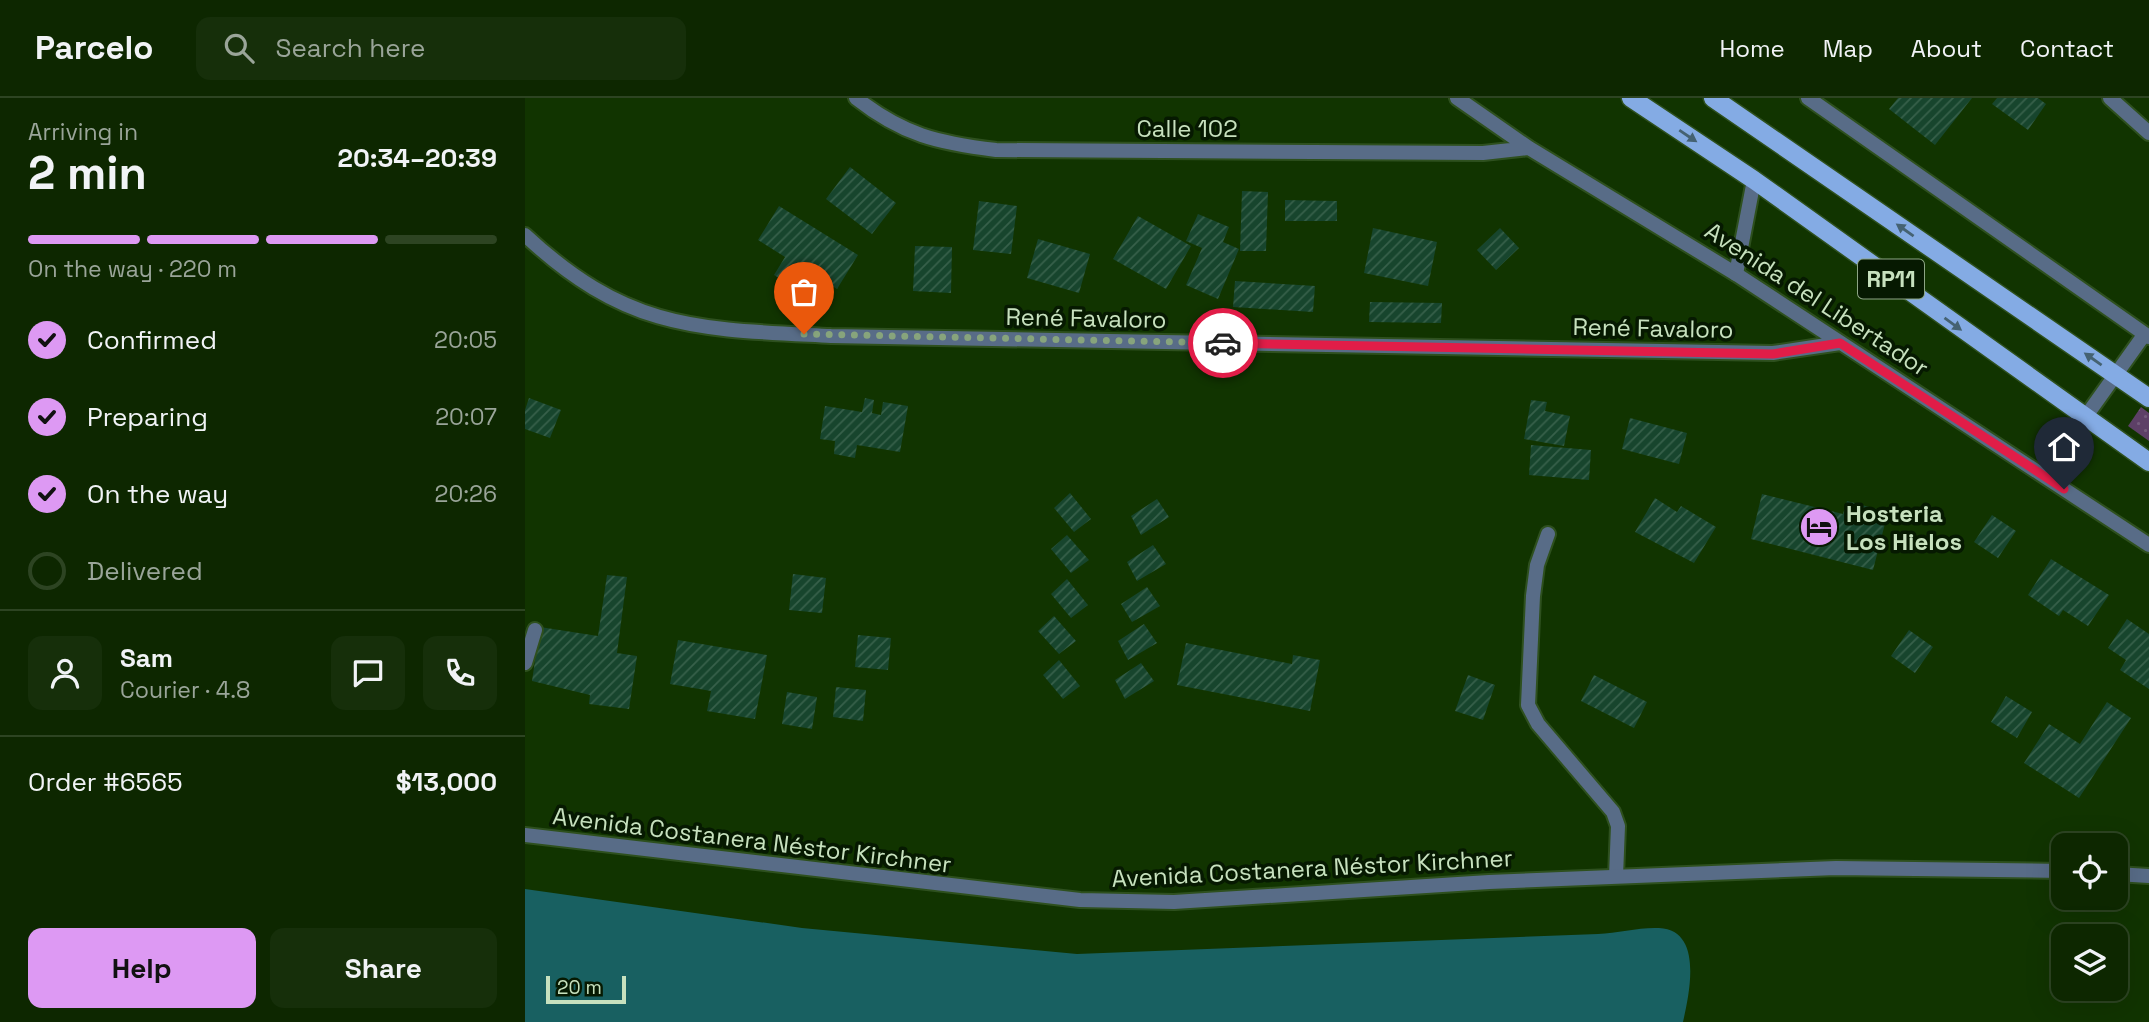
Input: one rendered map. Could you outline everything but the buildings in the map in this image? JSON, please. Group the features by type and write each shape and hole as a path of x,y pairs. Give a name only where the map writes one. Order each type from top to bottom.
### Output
{"main road":[{"name":"RP11","path":"1631,98 1754,180 2084,419 2149,462"},
{"name":"RP11","path":"1713,98 2149,398"}],"street":[{"name":"Calle 102","path":"856,98 877,115 940,143 996,150 1483,153 1529,148"},
{"name":"Avenida del Libertador","path":"1457,98 1529,148 1736,274 2149,545"},
{"path":"1808,98 2146,336 2084,419"},
{"path":"2110,98 2149,133"},
{"path":"1736,274 1754,180"},
{"name":"René Favaloro","path":"525,235 557,265 631,309 664,320 722,330 845,336 1773,354 1840,343"},
{"path":"1548,534 1537,565 1533,596 1528,705 1538,724 1613,812 1618,826 1616,876"},
{"path":"525,663 534,630"},
{"name":"Avenida Costanera Néstor Kirchner","path":"525,835 1080,900 1174,902 1616,876 1836,868 2051,871"},
{"path":"2128,875 2149,876"}],"shaded area":[{"path":"2141,407 2149,413 2149,441 2128,426"}],"water":[{"path":"525,889 802,928 1077,954 1598,934 1659,928 1673,932 1683,940 1688,952 1690,981 1683,1022 525,1022"}],"way so far":[{"path":"804,334 1223,343"}],"place":[{"name":"Hosteria Los Hielos","path":"1819,527"}],"route":[{"path":"1223,343 1773,354 1840,343 2064,489"}]}
